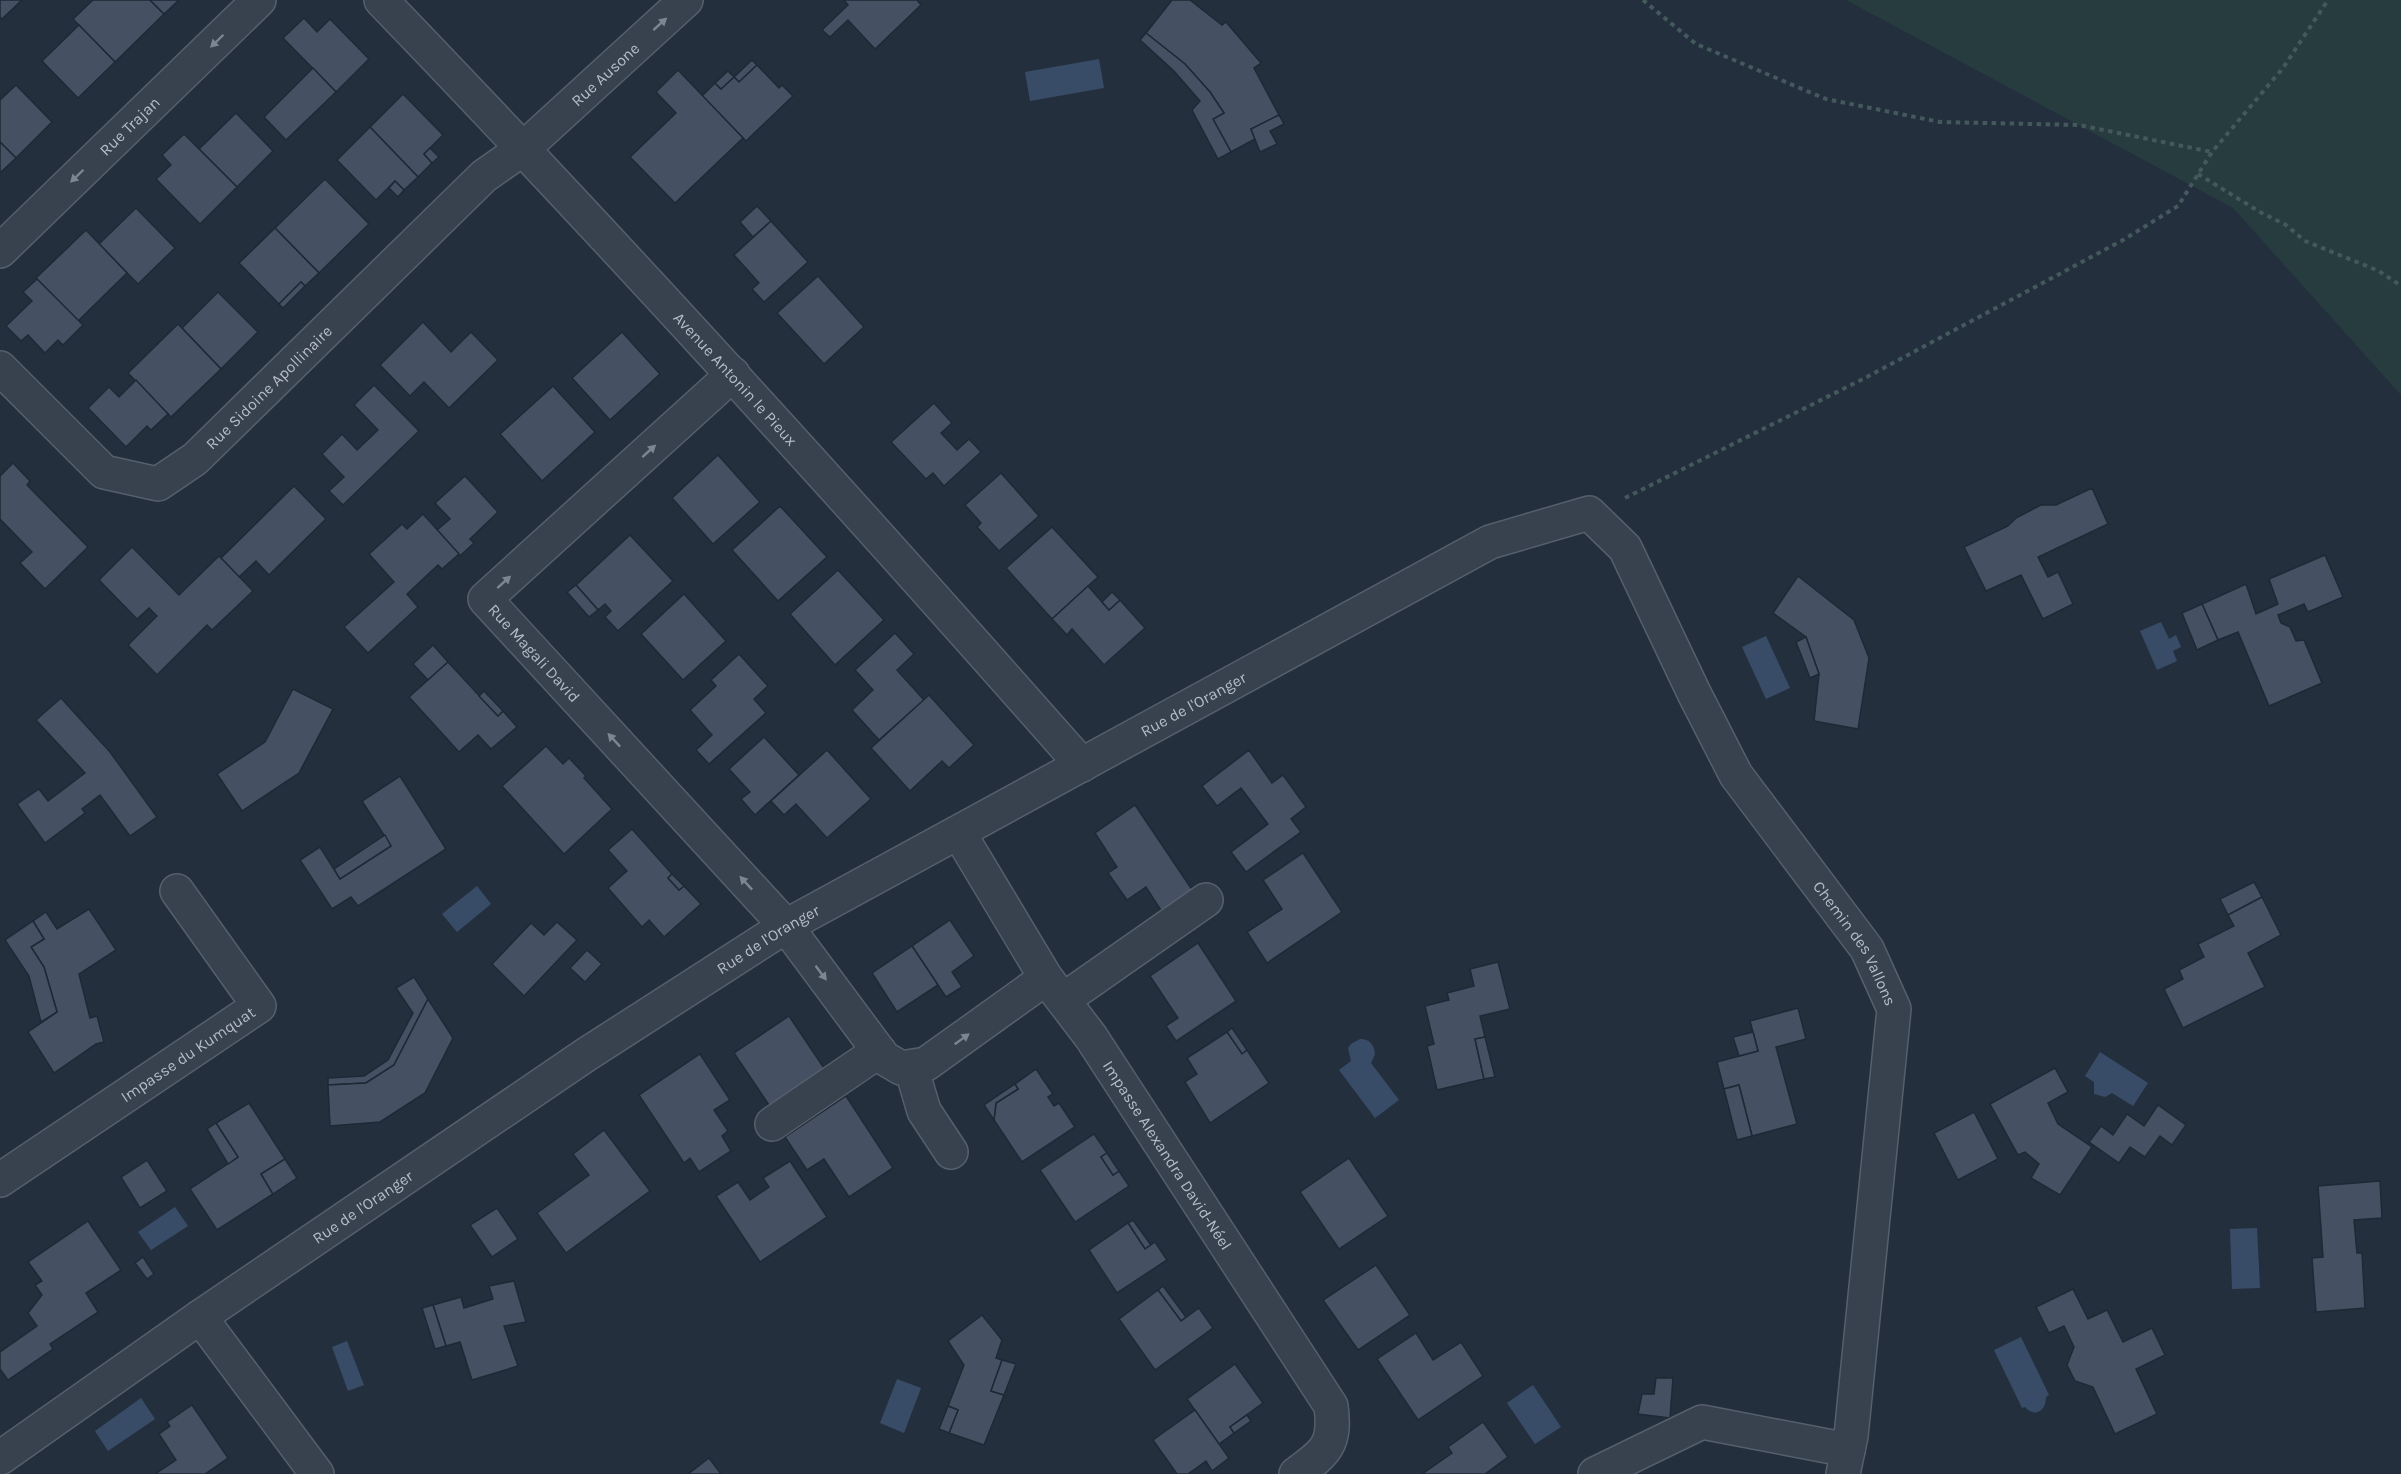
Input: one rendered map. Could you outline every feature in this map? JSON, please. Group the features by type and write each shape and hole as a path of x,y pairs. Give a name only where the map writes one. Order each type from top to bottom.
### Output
{"street":[{"name":"Rue Trajan","path":"0,251 260,0"},
{"name":"Avenue Antonin le Pieux","path":"381,0 524,148 733,374 1082,765"},
{"name":"Rue Ausone","path":"524,148 686,0"},
{"name":"Rue Sidoine Apollinaire","path":"0,368 104,472 158,484 195,459 484,176 524,148"},
{"name":"Rue Magali David","path":"733,374 485,599 786,926"},
{"name":"Rue de l'Oranger","path":"0,1458 200,1317 587,1054 786,926 1490,542 1589,513"},
{"name":"Chemin des Vallons","path":"1589,513 1625,548 1736,775 1867,949 1894,1008 1861,1343 1845,1462"},
{"name":"Impasse Alexandra David-Néel","path":"960,833 1055,989 1097,1047 1331,1406 1334,1427 1329,1444 1317,1459 1296,1474"},
{"name":"Impasse du Kumquat","path":"0,1180 259,1006 177,891"},
{"path":"786,926 884,1058 901,1068 927,1064 1206,900"},
{"path":"772,1124 879,1051"},
{"path":"910,1066 924,1111 951,1152"},
{"path":"200,1317 317,1474"},
{"path":"1595,1474 1701,1422 1845,1462"}],"path":[{"path":"1643,0 1696,44 1826,99 1940,122 2079,125 2212,152"},
{"path":"1589,513 1642,491 1852,385 2123,240 2178,206 2212,152 2283,68 2328,0"},
{"path":"2198,174 2286,225 2305,241 2379,271 2401,286"}],"green space":[{"path":"1846,0 2401,0 2401,395 2233,208"}],"water":[{"path":"1099,59 1104,88 1030,101 1025,72"},
{"path":"2161,622 2169,639 2176,635 2181,647 2173,651 2177,661 2157,670 2140,631"},
{"path":"1766,636 1790,688 1766,699 1742,647"},
{"path":"477,886 491,904 457,932 442,914"},
{"path":"1360,1039 1369,1041 1372,1045 1375,1054 1371,1063 1399,1100 1375,1118 1339,1070 1351,1061 1348,1048"},
{"path":"2100,1052 2148,1083 2133,1106 2112,1093 2105,1097 2094,1094 2094,1082 2085,1076"},
{"path":"175,1207 188,1226 151,1250 138,1232"},
{"path":"2257,1228 2260,1288 2232,1289 2230,1229"},
{"path":"2021,1337 2049,1395 2042,1409 2036,1412 2022,1408 1994,1350"},
{"path":"347,1341 364,1385 348,1391 332,1347"},
{"path":"897,1379 921,1388 904,1433 880,1423"},
{"path":"1533,1385 1561,1427 1535,1444 1507,1403"},
{"path":"141,1398 155,1419 108,1451 95,1431"}],"building":[{"path":"0,0 22,0 2,19"},
{"path":"93,0 150,0 164,14 115,62 73,19"},
{"path":"150,0 179,0 164,14"},
{"path":"844,0 917,0 921,5 875,49 848,20 830,37 822,30 848,5"},
{"path":"1172,0 1190,0 1222,25 1226,22 1261,63 1254,68 1279,115 1251,129 1255,139 1231,152 1213,119 1224,113 1210,92 1185,64 1146,33"},
{"path":"304,18 317,32 330,19 369,59 336,92 283,38"},
{"path":"79,25 115,62 78,98 42,61"},
{"path":"1146,33 1185,64 1210,92 1224,113 1213,119 1231,152 1218,159 1192,110 1200,101 1174,71 1140,40"},
{"path":"752,60 757,65 739,82 734,77"},
{"path":"757,65 779,88 782,85 793,96 746,141 702,96 715,83 721,89 734,77 739,82"},
{"path":"313,68 336,92 286,140 264,117"},
{"path":"678,70 743,138 675,203 630,157 676,113 656,92"},
{"path":"728,71 734,77 721,89 715,83"},
{"path":"16,85 52,122 16,158 0,142 0,100"},
{"path":"403,94 443,135 424,154 432,163 418,177 370,127"},
{"path":"236,113 273,151 237,187 199,149"},
{"path":"1279,115 1284,124 1270,131 1277,144 1260,152 1251,129"},
{"path":"370,127 418,177 404,190 395,181 376,200 337,160"},
{"path":"184,134 237,187 200,224 156,179 171,165 162,155"},
{"path":"0,142 16,158 0,173"},
{"path":"430,148 439,157 432,163 424,154"},
{"path":"325,179 369,224 319,273 275,228"},
{"path":"395,181 404,190 398,197 389,188"},
{"path":"757,206 771,221 753,237 740,222"},
{"path":"136,208 175,248 138,284 99,244"},
{"path":"771,221 808,262 764,302 752,289 759,283 734,255"},
{"path":"275,228 319,273 305,286 301,282 279,304 239,263"},
{"path":"86,230 127,273 78,321 36,278"},
{"path":"818,276 864,327 824,364 777,313"},
{"path":"37,279 83,325 63,345 58,340 45,353 28,335 21,341 6,326 32,301 23,292"},
{"path":"301,282 305,286 283,308 279,304"},
{"path":"218,292 258,332 221,369 182,328"},
{"path":"423,322 451,352 471,332 498,360 449,408 424,382 410,396 380,365"},
{"path":"178,324 221,369 171,417 128,373"},
{"path":"622,332 660,374 610,420 572,378"},
{"path":"136,380 168,414 151,430 147,426 126,447 88,408 109,387 119,397"},
{"path":"374,385 419,431 343,505 329,491 344,477 322,454 342,434 357,450 378,430 354,405"},
{"path":"553,386 595,432 542,481 500,434"},
{"path":"934,403 952,423 941,433 957,450 969,439 981,452 944,486 933,473 926,479 891,442"},
{"path":"718,455 760,502 713,544 672,498"},
{"path":"13,463 30,481 27,485 88,547 45,589 20,563 32,552 0,519 0,476"},
{"path":"1001,473 1039,516 999,551 977,527 981,523 965,505"},
{"path":"465,476 498,512 470,539 474,543 460,556 437,530 450,519 435,503"},
{"path":"294,486 326,519 269,575 256,561 239,577 221,558"},
{"path":"2092,488 2108,524 2038,557 2048,577 2058,572 2073,604 2043,619 2021,575 1986,591 1964,547 2008,526 2016,518 2041,505 2056,505"},
{"path":"780,506 827,557 778,601 732,550"},
{"path":"423,514 459,554 442,569 438,565 407,594 418,607 368,653 344,627 394,582 369,554 402,524 407,529"},
{"path":"1052,527 1098,577 1052,619 1006,568"},
{"path":"630,535 673,581 618,631 605,617 611,611 605,604 598,610 576,585"},
{"path":"132,547 179,595 219,556 253,591 212,630 207,625 157,675 128,645 157,616 149,608 137,619 99,580"},
{"path":"2325,555 2343,597 2308,612 2304,604 2278,615 2281,623 2290,627 2296,641 2304,640 2322,683 2269,706 2238,632 2218,640 2202,604 2246,584 2256,614 2278,604 2269,579"},
{"path":"838,570 884,620 835,665 790,614"},
{"path":"1798,576 1854,620 1869,658 1858,729 1814,721 1819,674 1806,637 1773,613"},
{"path":"576,585 598,610 589,617 567,592"},
{"path":"1088,586 1109,610 1120,600 1145,628 1104,665 1072,629 1067,635 1052,619"},
{"path":"1112,592 1120,600 1109,610 1102,602"},
{"path":"684,594 726,641 683,680 641,634"},
{"path":"2202,604 2218,640 2197,650 2182,613"},
{"path":"895,633 914,654 897,670 924,700 879,740 852,710 873,690 855,670"},
{"path":"1806,637 1819,674 1810,678 1796,642"},
{"path":"433,645 448,662 428,680 413,664"},
{"path":"739,654 768,686 754,699 766,713 709,764 696,750 712,735 690,710 716,686 711,680"},
{"path":"448,662 498,716 503,711 517,727 491,749 478,735 459,752 409,697"},
{"path":"293,689 333,709 299,773 242,811 217,774 265,742"},
{"path":"484,691 503,711 498,716 479,696"},
{"path":"929,695 974,745 949,768 942,761 910,791 871,748"},
{"path":"61,698 110,752 157,817 130,836 100,795 82,809 85,813 45,843 17,804 39,789 48,801 85,773 36,720"},
{"path":"764,737 799,775 755,815 741,799 750,792 729,769"},
{"path":"546,746 563,764 569,758 612,809 564,854 502,786"},
{"path":"827,750 871,799 827,838 796,804 784,815 771,801"},
{"path":"1249,750 1272,783 1283,775 1306,807 1291,819 1301,832 1246,872 1231,852 1268,824 1241,788 1217,806 1202,786"},
{"path":"400,776 446,849 358,906 351,897 332,909 300,860 320,847 340,879 391,846 362,801"},
{"path":"1135,805 1195,894 1164,915 1146,887 1127,900 1108,873 1117,867 1095,833"},
{"path":"632,829 672,874 668,878 679,890 684,886 701,904 664,937 649,920 642,927 608,888 627,871 608,850"},
{"path":"385,835 391,846 340,879 334,869"},
{"path":"1303,853 1342,912 1267,963 1247,932 1282,909 1263,880"},
{"path":"672,874 684,886 679,890 668,878"},
{"path":"2254,882 2262,897 2228,915 2220,899"},
{"path":"2262,897 2281,935 2248,953 2265,987 2183,1028 2164,989 2183,979 2179,970 2204,957 2198,944 2234,926 2228,915"},
{"path":"89,909 116,950 79,974 90,1018 97,1016 104,1042 96,1044 54,1073 28,1032 57,1012 44,967 31,947 44,939 33,921 46,912 57,929"},
{"path":"950,920 974,956 952,972 962,987 946,997 912,946"},
{"path":"33,921 44,939 31,947 44,967 57,1012 41,1022 29,976 5,940"},
{"path":"557,922 577,940 524,996 492,964 531,923 544,935"},
{"path":"1198,943 1236,1001 1176,1041 1166,1026 1178,1018 1150,976"},
{"path":"912,946 938,985 897,1012 872,973"},
{"path":"587,950 602,964 585,982 570,968"},
{"path":"1498,962 1510,1009 1480,1016 1485,1037 1475,1039 1484,1079 1437,1090 1427,1046 1434,1044 1425,1006 1449,1000 1447,993 1474,986 1470,969"},
{"path":"414,977 428,999 394,1065 366,1083 328,1085 328,1078 364,1076 388,1060 413,1013 396,988"},
{"path":"428,999 453,1038 425,1093 380,1122 330,1126 328,1085 366,1083 394,1065"},
{"path":"1798,1008 1806,1039 1776,1047 1797,1124 1752,1136 1739,1085 1724,1089 1717,1062 1758,1051 1750,1021"},
{"path":"789,1016 826,1071 771,1108 734,1053"},
{"path":"1232,1028 1247,1050 1242,1054 1227,1032"},
{"path":"1227,1032 1242,1054 1247,1050 1269,1083 1210,1123 1185,1082 1197,1074 1187,1058"},
{"path":"1753,1032 1758,1051 1739,1056 1733,1037"},
{"path":"1485,1037 1495,1077 1484,1079 1475,1039"},
{"path":"700,1054 730,1100 714,1110 728,1131 722,1136 731,1151 699,1172 690,1158 684,1163 639,1095"},
{"path":"2055,1068 2068,1092 2048,1103 2058,1124 2092,1147 2060,1195 2031,1178 2039,1164 2025,1152 2018,1155 1990,1104"},
{"path":"1036,1069 1053,1094 1048,1097 1054,1106 1059,1103 1075,1127 1022,1162 994,1120 996,1103 1018,1089 1015,1084"},
{"path":"1015,1084 1018,1089 996,1103 994,1120 984,1105"},
{"path":"1739,1085 1752,1136 1737,1140 1724,1089"},
{"path":"846,1096 893,1168 849,1197 824,1159 807,1170 785,1137"},
{"path":"249,1103 285,1159 261,1174 273,1194 217,1230 190,1189 238,1157 216,1123"},
{"path":"2158,1105 2186,1125 2172,1145 2160,1136 2145,1157 2130,1147 2119,1163 2089,1142 2101,1126 2113,1135 2127,1114 2144,1126"},
{"path":"1974,1112 1998,1159 1958,1180 1934,1133"},
{"path":"216,1123 238,1157 228,1164 207,1129"},
{"path":"604,1130 650,1191 566,1253 537,1213 589,1175 573,1154"},
{"path":"1094,1134 1107,1153 1101,1157 1113,1175 1119,1171 1129,1186 1075,1222 1040,1170"},
{"path":"1107,1153 1119,1171 1113,1175 1101,1157"},
{"path":"1349,1158 1388,1216 1339,1249 1300,1192"},
{"path":"285,1159 297,1178 273,1194 261,1174"},
{"path":"147,1160 167,1191 140,1208 121,1177"},
{"path":"790,1161 827,1217 760,1262 716,1196 738,1182 750,1200 769,1187 763,1178"},
{"path":"2380,1181 2382,1218 2354,1220 2357,1253 2362,1253 2365,1308 2316,1312 2312,1258 2323,1257 2318,1186"},
{"path":"497,1208 518,1239 492,1257 470,1225"},
{"path":"1133,1220 1151,1245 1145,1249 1128,1223"},
{"path":"88,1221 121,1270 86,1293 98,1312 50,1344 53,1349 8,1380 0,1369 0,1352 37,1326 28,1313 42,1295 35,1285 42,1281 28,1262"},
{"path":"1128,1223 1145,1249 1155,1242 1167,1260 1117,1293 1089,1250"},
{"path":"143,1257 154,1274 147,1279 135,1263"},
{"path":"1376,1265 1410,1315 1358,1350 1323,1300"},
{"path":"514,1281 526,1322 504,1326 518,1366 472,1380 460,1342 446,1346 433,1305 461,1297 464,1308 493,1299 489,1286"},
{"path":"1163,1286 1186,1317 1181,1321 1158,1290"},
{"path":"2073,1289 2088,1319 2107,1310 2123,1342 2152,1328 2165,1355 2136,1369 2157,1414 2115,1434 2093,1387 2075,1381 2067,1365 2074,1347 2064,1326 2049,1333 2036,1307"},
{"path":"1158,1290 1181,1321 1199,1308 1213,1328 1155,1370 1119,1319"},
{"path":"433,1305 446,1346 435,1349 422,1308"},
{"path":"982,1315 1002,1340 996,1358 1002,1360 991,1391 1004,1395 984,1445 949,1433 958,1410 948,1406 964,1365 948,1341"},
{"path":"1416,1333 1433,1360 1461,1342 1483,1376 1418,1420 1377,1359"},
{"path":"1002,1360 1016,1364 1004,1395 991,1391"},
{"path":"1235,1364 1263,1403 1230,1427 1234,1433 1219,1444 1187,1399"},
{"path":"1656,1378 1673,1378 1670,1418 1638,1414 1642,1394 1654,1394"},
{"path":"192,1405 228,1458 205,1474 155,1474 176,1460 159,1434 170,1426 167,1422"},
{"path":"948,1406 958,1410 949,1433 939,1429"},
{"path":"1195,1410 1229,1458 1212,1471 1206,1461 1188,1474 1177,1474 1153,1440"},
{"path":"1247,1415 1251,1421 1234,1433 1230,1427"},
{"path":"1483,1422 1508,1457 1485,1474 1422,1474 1452,1453 1448,1447"},
{"path":"709,1458 721,1474 688,1474"}]}
